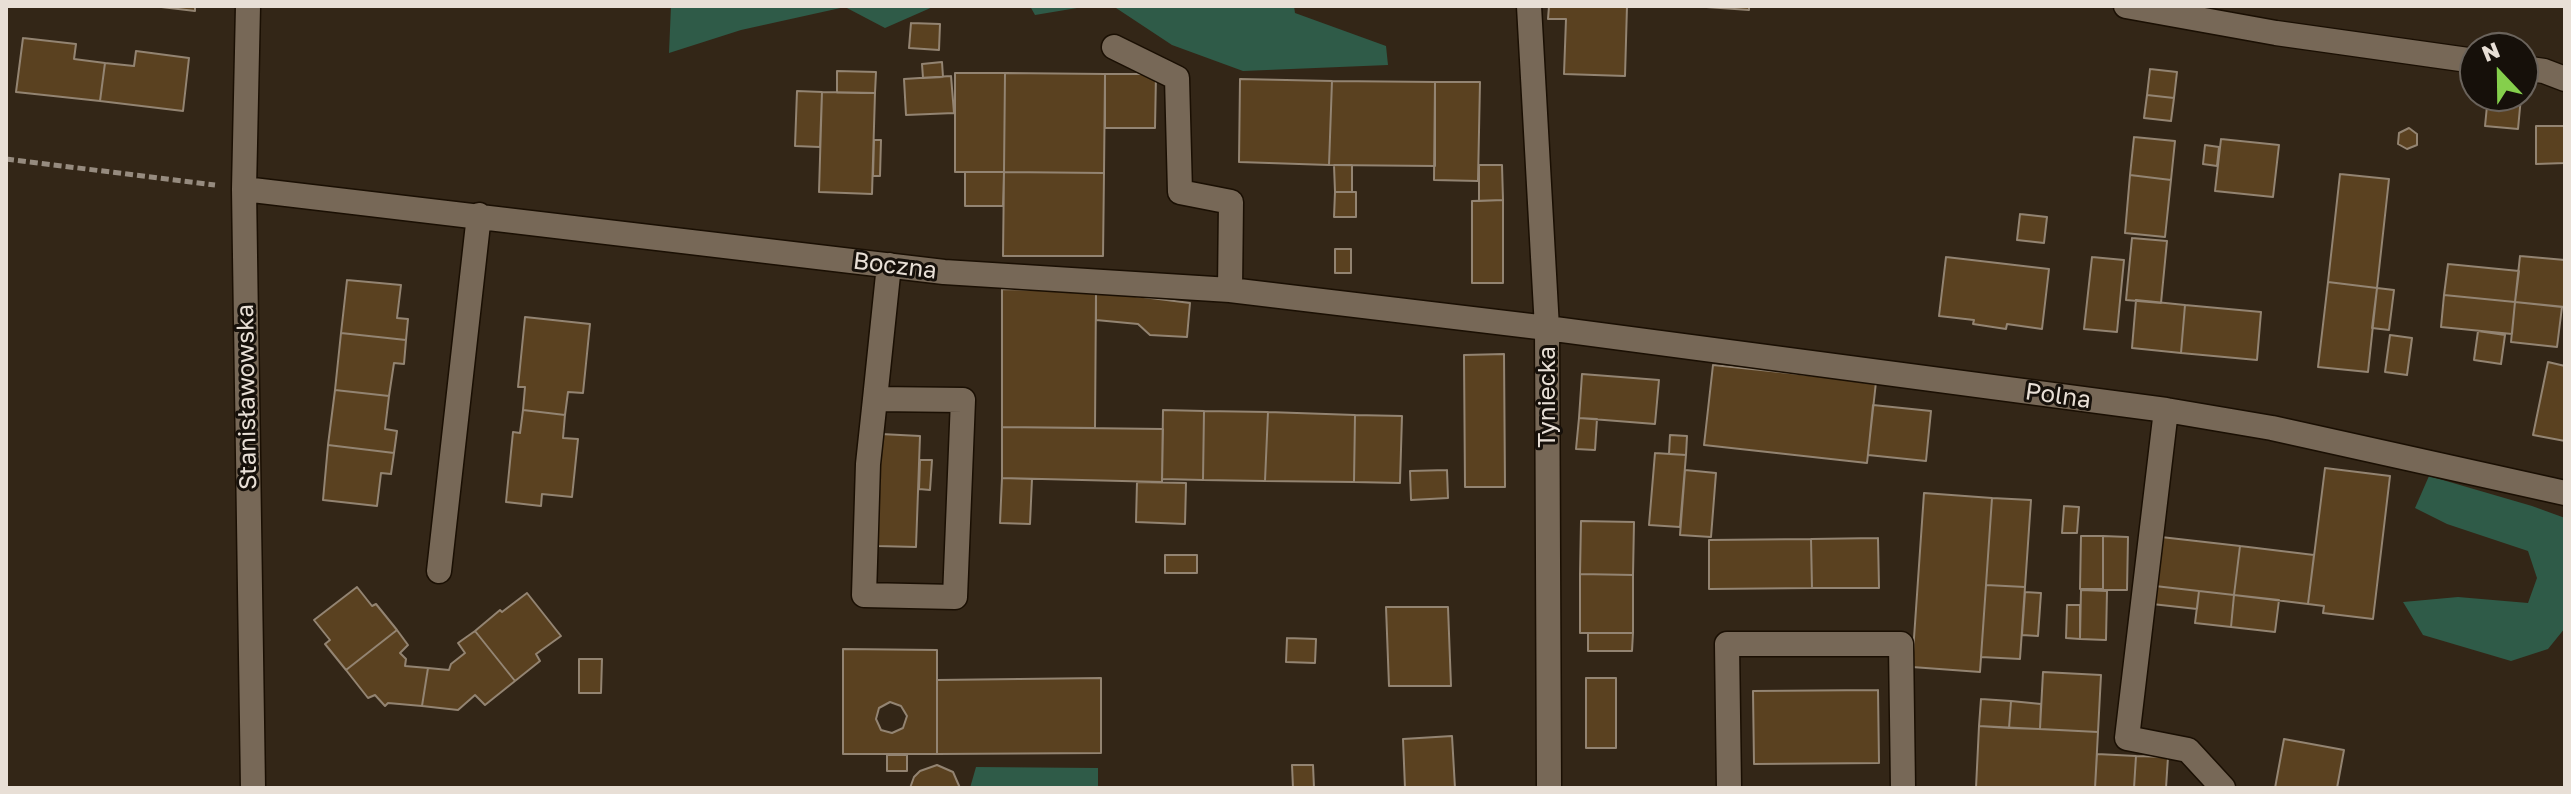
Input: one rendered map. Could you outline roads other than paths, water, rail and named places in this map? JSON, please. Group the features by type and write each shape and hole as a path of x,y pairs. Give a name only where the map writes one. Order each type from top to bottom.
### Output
{"street":[{"name":"Stanisławowska","path":"248,6 244,189 253,788"},
{"name":"Tyniecka","path":"1529,6 1547,328 1549,788"},
{"path":"2126,6 2276,33 2459,59"},
{"path":"1114,47 1177,78 1180,192 1231,202 1230,290"},
{"path":"2539,70 2565,79"},
{"name":"Boczna","path":"244,189 944,272 1230,290 1547,328"},
{"path":"439,571 479,215"},
{"path":"875,399 963,400 955,597 864,595 868,464 889,265"},
{"name":"Polna","path":"1547,328 2166,410 2272,428 2565,493"},
{"path":"2166,410 2127,738 2188,750 2223,788"},
{"path":"1729,788 1727,644 1901,644 1903,788"}]}
